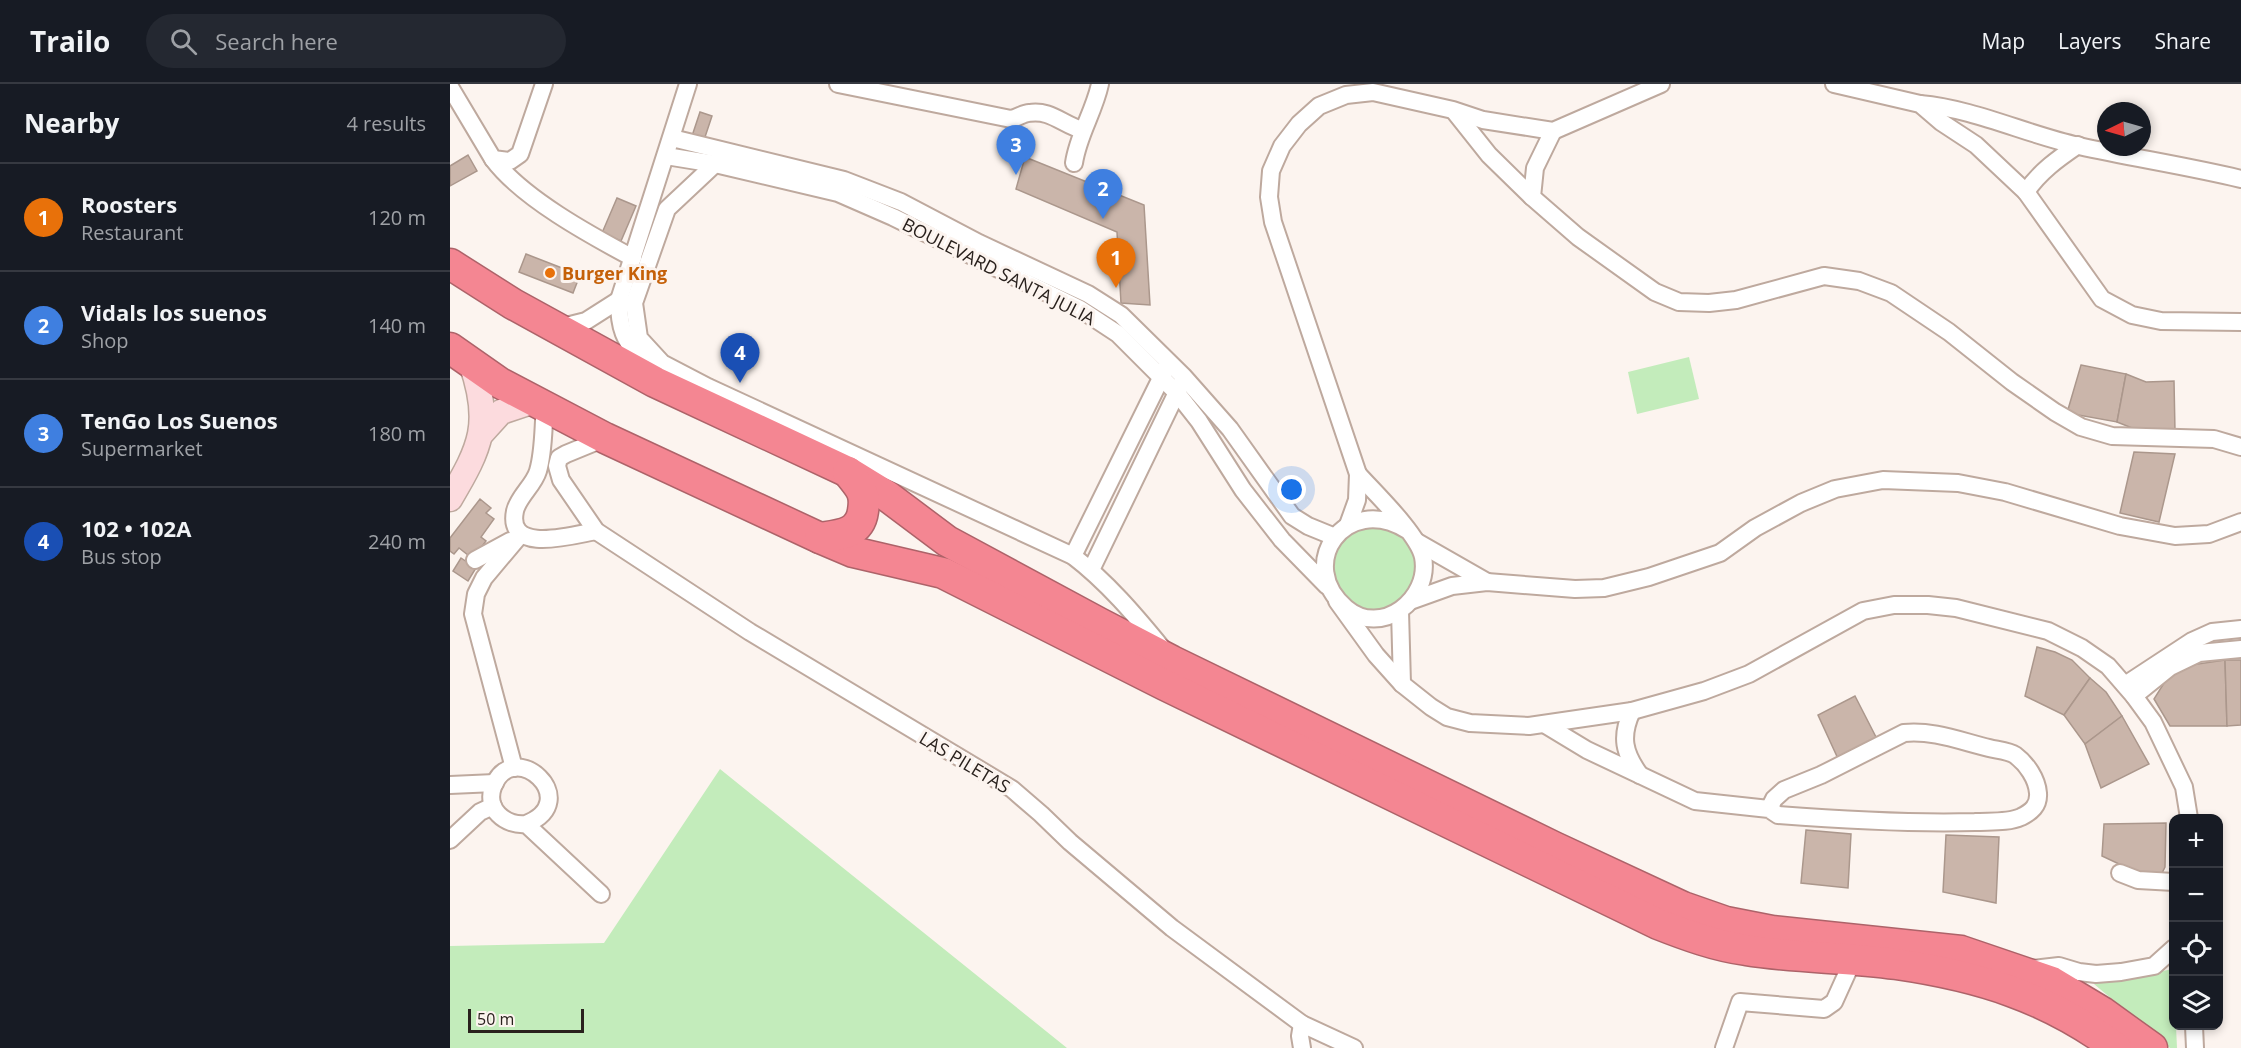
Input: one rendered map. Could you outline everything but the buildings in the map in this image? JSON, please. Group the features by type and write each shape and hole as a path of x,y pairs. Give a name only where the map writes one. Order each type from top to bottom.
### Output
{"highway":[{"path":"450,264 555,328 655,382 848,472 886,496 947,541 1172,661 1554,847 1704,915 1772,931 1961,951 2018,970 2052,982 2068,991 2130,1030 2152,1048"},
{"path":"460,355 500,383 605,438 853,552 943,573 1154,680 1658,924 1709,942 1745,950 1895,964 2000,986 2063,1014 2116,1048"},
{"path":"781,442 828,441"},
{"path":"820,538 848,533 854,530 860,521 864,508 862,492 848,472"}],"main road":[{"path":"460,355 480,398 482,433"},
{"path":"450,500 469,467 482,433 501,412 540,404"}],"street":[{"path":"493,159 510,161 520,154 544,84"},
{"path":"655,382 626,341 619,323 619,300 688,84"},
{"path":"838,84 1011,119 1028,112 1049,114 1075,129 1083,130"},
{"path":"1074,164 1077,146 1095,105 1100,84"},
{"path":"1660,84 1553,131 1483,120 1373,92 1346,95 1319,106 1299,124 1282,146 1271,171 1269,197 1273,222 1358,474 1357,501 1342,531 1327,552 1324,569 1328,586 1376,655 1402,684 1447,717 1481,724 1529,726 1632,711 1704,691 1749,674 1863,611 1894,605 1956,608 2048,631 2082,648 2108,666 2130,690 2153,722 2184,787 2188,814"},
{"path":"1834,84 1920,104 1950,107 2078,146 2241,179"},
{"path":"450,87 503,172 517,185 588,233 633,258"},
{"path":"1920,104 1941,122 1976,145 2026,192 2102,299 2132,315 2161,321 2241,322"},
{"path":"1453,111 1489,155 1532,197 1578,237 1655,292 1679,302 1709,303 1736,300 1824,276 1859,281 1892,293 1949,332 2038,400 2082,427 2112,436 2214,439 2241,447"},
{"path":"1532,197 1535,168 1553,131"},
{"path":"672,138 844,180 901,202 979,243 1088,294 1121,315 1166,370 1184,377 1230,429 1292,516 1308,526 1342,531 1363,519 1378,518 1393,522 1487,582"},
{"path":"2026,192 2034,181 2054,163 2078,146"},
{"name":"BOULEVARD SANTA JULIA","path":"666,156 838,193 1080,309 1166,370 1177,393 1199,421 1243,490 1282,540 1328,586"},
{"path":"715,165 668,209 634,303 639,338 662,363 708,387 1073,556 1091,570 1128,607 1172,661"},
{"path":"650,202 668,209"},
{"path":"555,328 585,321 619,300"},
{"path":"1073,556 1166,370"},
{"path":"1091,570 1184,377"},
{"path":"540,404 539,469 515,510 516,525 521,534 531,538 548,539 596,531"},
{"name":"LAS PILETAS","path":"605,438 560,458 558,471 596,531 750,632 1012,789 1078,849 1172,928 1302,1024 1354,1048"},
{"path":"1358,474 1412,536 1422,556 1424,571 1413,600"},
{"path":"534,480 568,490"},
{"path":"1337,600 1350,612 1366,617 1384,617 1400,611 1413,600 1452,586 1487,582 1575,590 1604,588 1649,577 1720,553 1755,528 1801,503 1835,489 1883,480 1958,483 2005,492 2121,526 2175,536 2209,534 2240,521"},
{"path":"475,560 521,534"},
{"path":"514,768 473,614 476,594 484,578 521,534"},
{"path":"1400,611 1402,684"},
{"path":"2130,690 2192,640 2212,632 2241,629"},
{"path":"2130,690 2169,667 2199,654 2241,649"},
{"path":"1632,711 1625,726 1625,744 1629,760 1641,776"},
{"path":"1544,724 1587,750 1695,801 1769,809 1778,815 1930,823 1998,821 2018,819 2030,812 2037,806 2038,796 2037,784 2029,770 2014,754 1918,731 1904,733 1821,775 1784,790 1774,799 1769,809"},
{"path":"514,768 530,769 537,773 547,786 548,802 545,810 540,816 526,824 510,823 503,819 493,806 492,790 495,783 500,776 514,768"},
{"path":"450,785 495,783"},
{"path":"450,840 480,812 493,806"},
{"path":"526,824 601,894"},
{"path":"2120,873 2138,880 2169,882"},
{"path":"2018,970 2059,966 2096,974 2121,972 2154,966 2169,952"},
{"path":"1724,1048 1740,1002 1824,1009 1834,1002 1853,960"},
{"path":"1302,1024 1300,1036 1302,1048"},
{"path":"2194,1030 2195,1048"}],"green space":[{"path":"1689,357 1699,399 1637,414 1628,372"},
{"path":"1374,526 1390,529 1409,545 1416,568 1413,584 1397,603 1374,610 1358,607 1339,591 1332,568 1335,552 1351,533"},
{"path":"720,769 1067,1048 450,1048 450,946 604,943"},
{"path":"2169,970 2169,1030 2176,1030 2177,1048 2170,1048 2094,984"}],"place":[{"name":"TenGo Los Suenos","path":"1016,175"},
{"name":"Vidals los suenos","path":"1103,219"},
{"name":"Burger King","path":"550,273"},
{"name":"Roosters","path":"1116,288"},
{"name":"102 • 102A","path":"740,383"}]}
